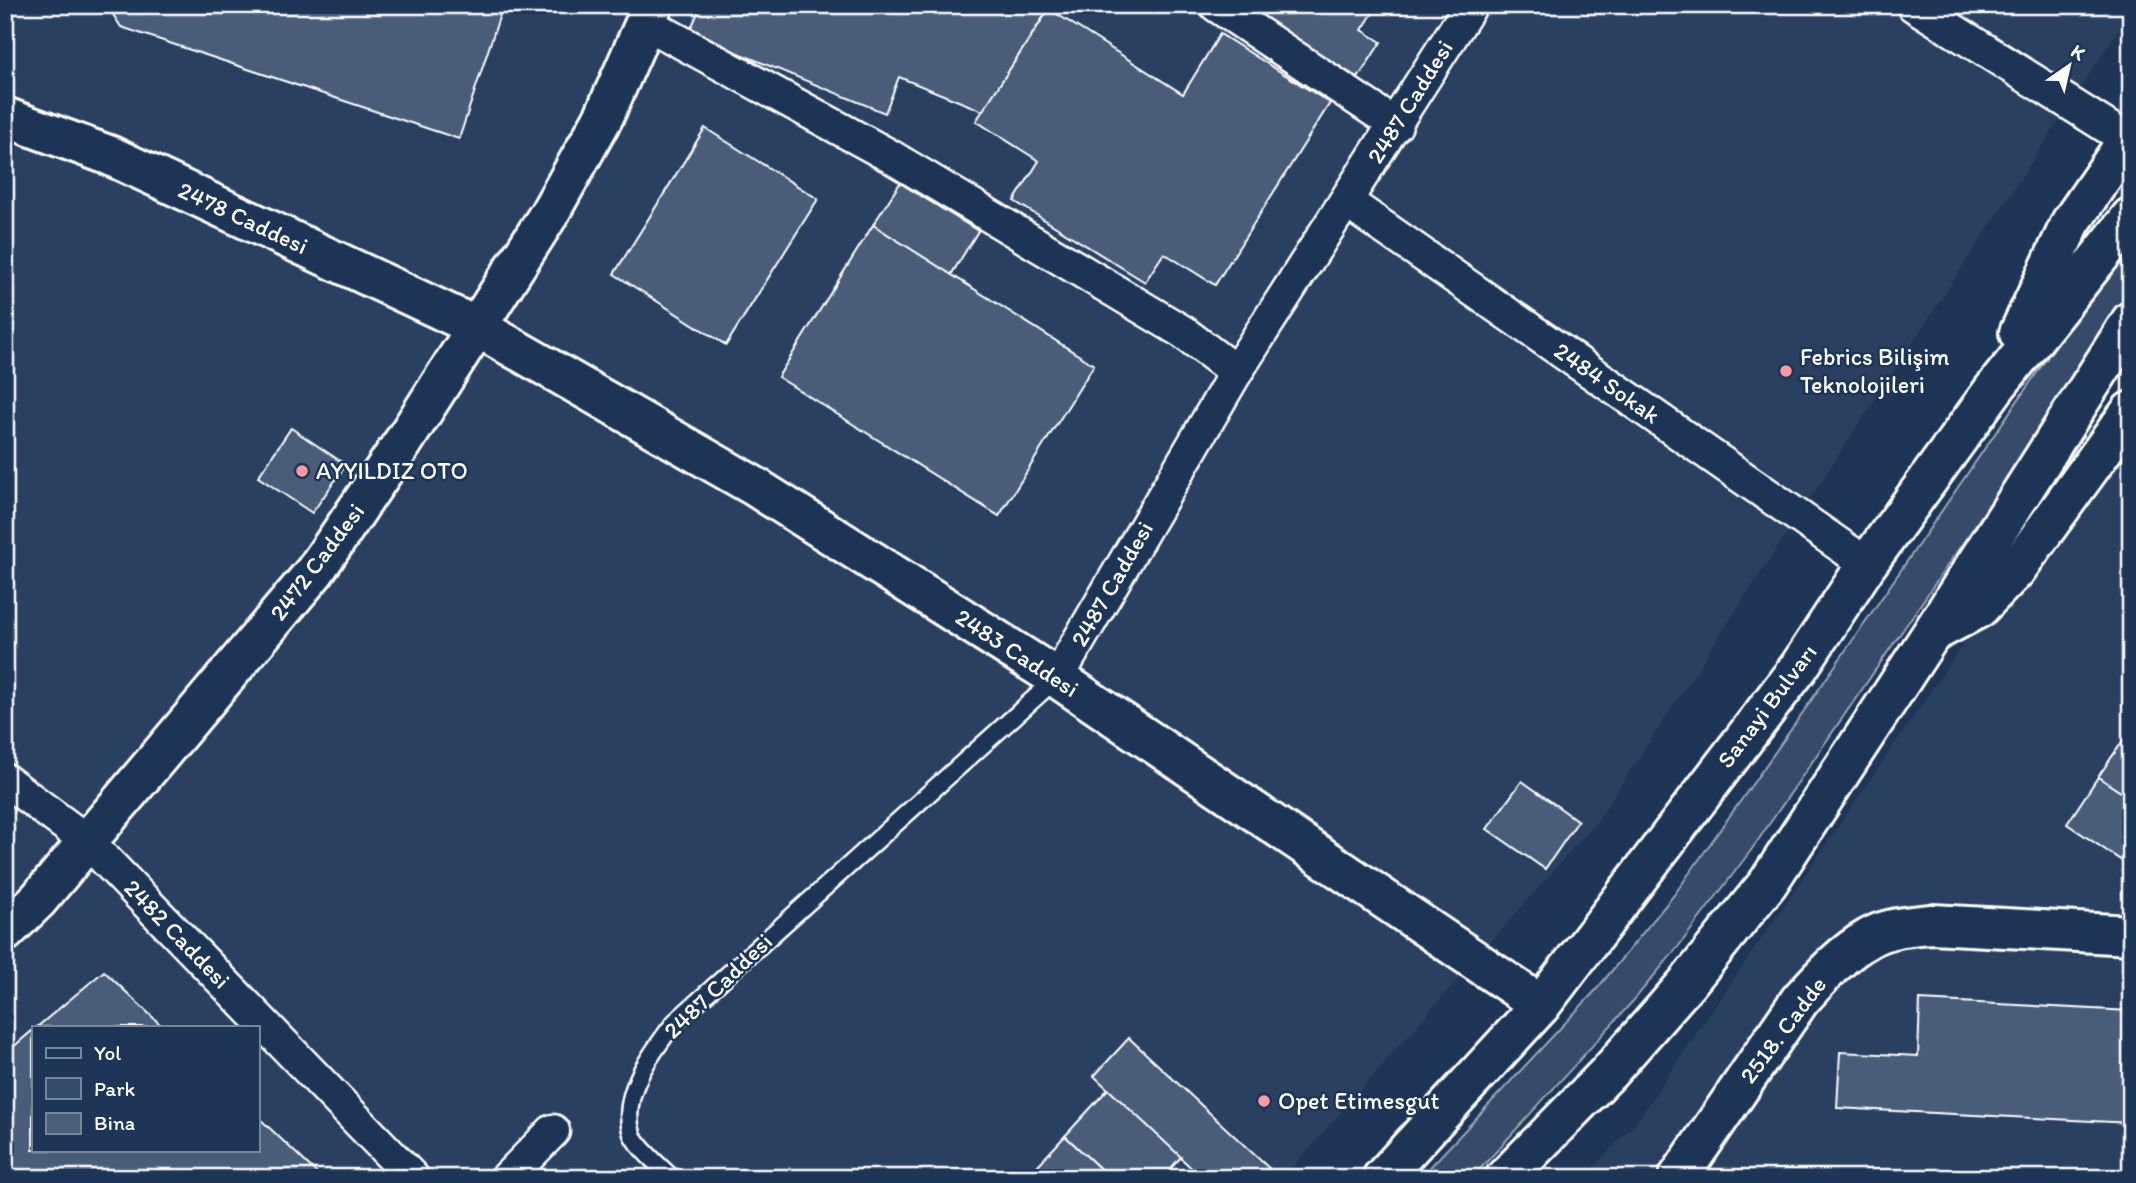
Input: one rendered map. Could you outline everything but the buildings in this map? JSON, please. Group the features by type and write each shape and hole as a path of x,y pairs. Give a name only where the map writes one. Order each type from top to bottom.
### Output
{"street":[{"path":"1216,5 1396,125"},
{"name":"2487 Caddesi","path":"1057,678 1236,372 1471,5"},
{"path":"1913,5 2129,138 2071,222 1994,388"},
{"path":"649,14 1183,332 1236,372"},
{"name":"2472 Caddesi","path":"5,932 38,900 315,571 404,442 555,203 604,116 649,14"},
{"name":"2478 Caddesi","path":"5,117 111,156 478,327"},
{"name":"2484 Sokak","path":"1347,202 1867,564"},
{"name":"Sanayi Bulvarı","path":"1382,1178 1541,1005 1799,667 1867,564 1994,388 2131,217"},
{"path":"1505,1178 1609,1072 1688,982 1768,884 2131,321"},
{"name":"2483 Caddesi","path":"478,327 754,486 1057,678 1541,1005"},
{"path":"1932,633 1979,608 2015,571 2131,411"},
{"name":"2482 Caddesi","path":"5,780 87,841 413,1178"},
{"name":"2518. Cadde","path":"1678,1178 1800,1000 1845,955 1870,937 1899,928 1932,923 2131,935"},
{"path":"506,1178 553,1132"}],"lane":[{"name":"2487 Caddesi","path":"672,1178 633,1135 630,1107 643,1064 675,1021 1057,678"}],"shaded area":[{"path":"5,5 2131,5 2131,11 1598,820 1283,1178 5,1178"},
{"path":"2131,399 2131,1178 1583,1178 1634,1125"}],"green space":[{"path":"2131,236 2131,299 1752,849 1678,947 1633,1001 1472,1178 1420,1178 1596,990 1674,895"}],"place":[{"name":"Febrics Bilişim Teknolojileri","path":"1786,371"},
{"name":"AYYILDIZ OTO","path":"302,471"},
{"name":"Opet Etimesgut","path":"1264,1101"}]}
